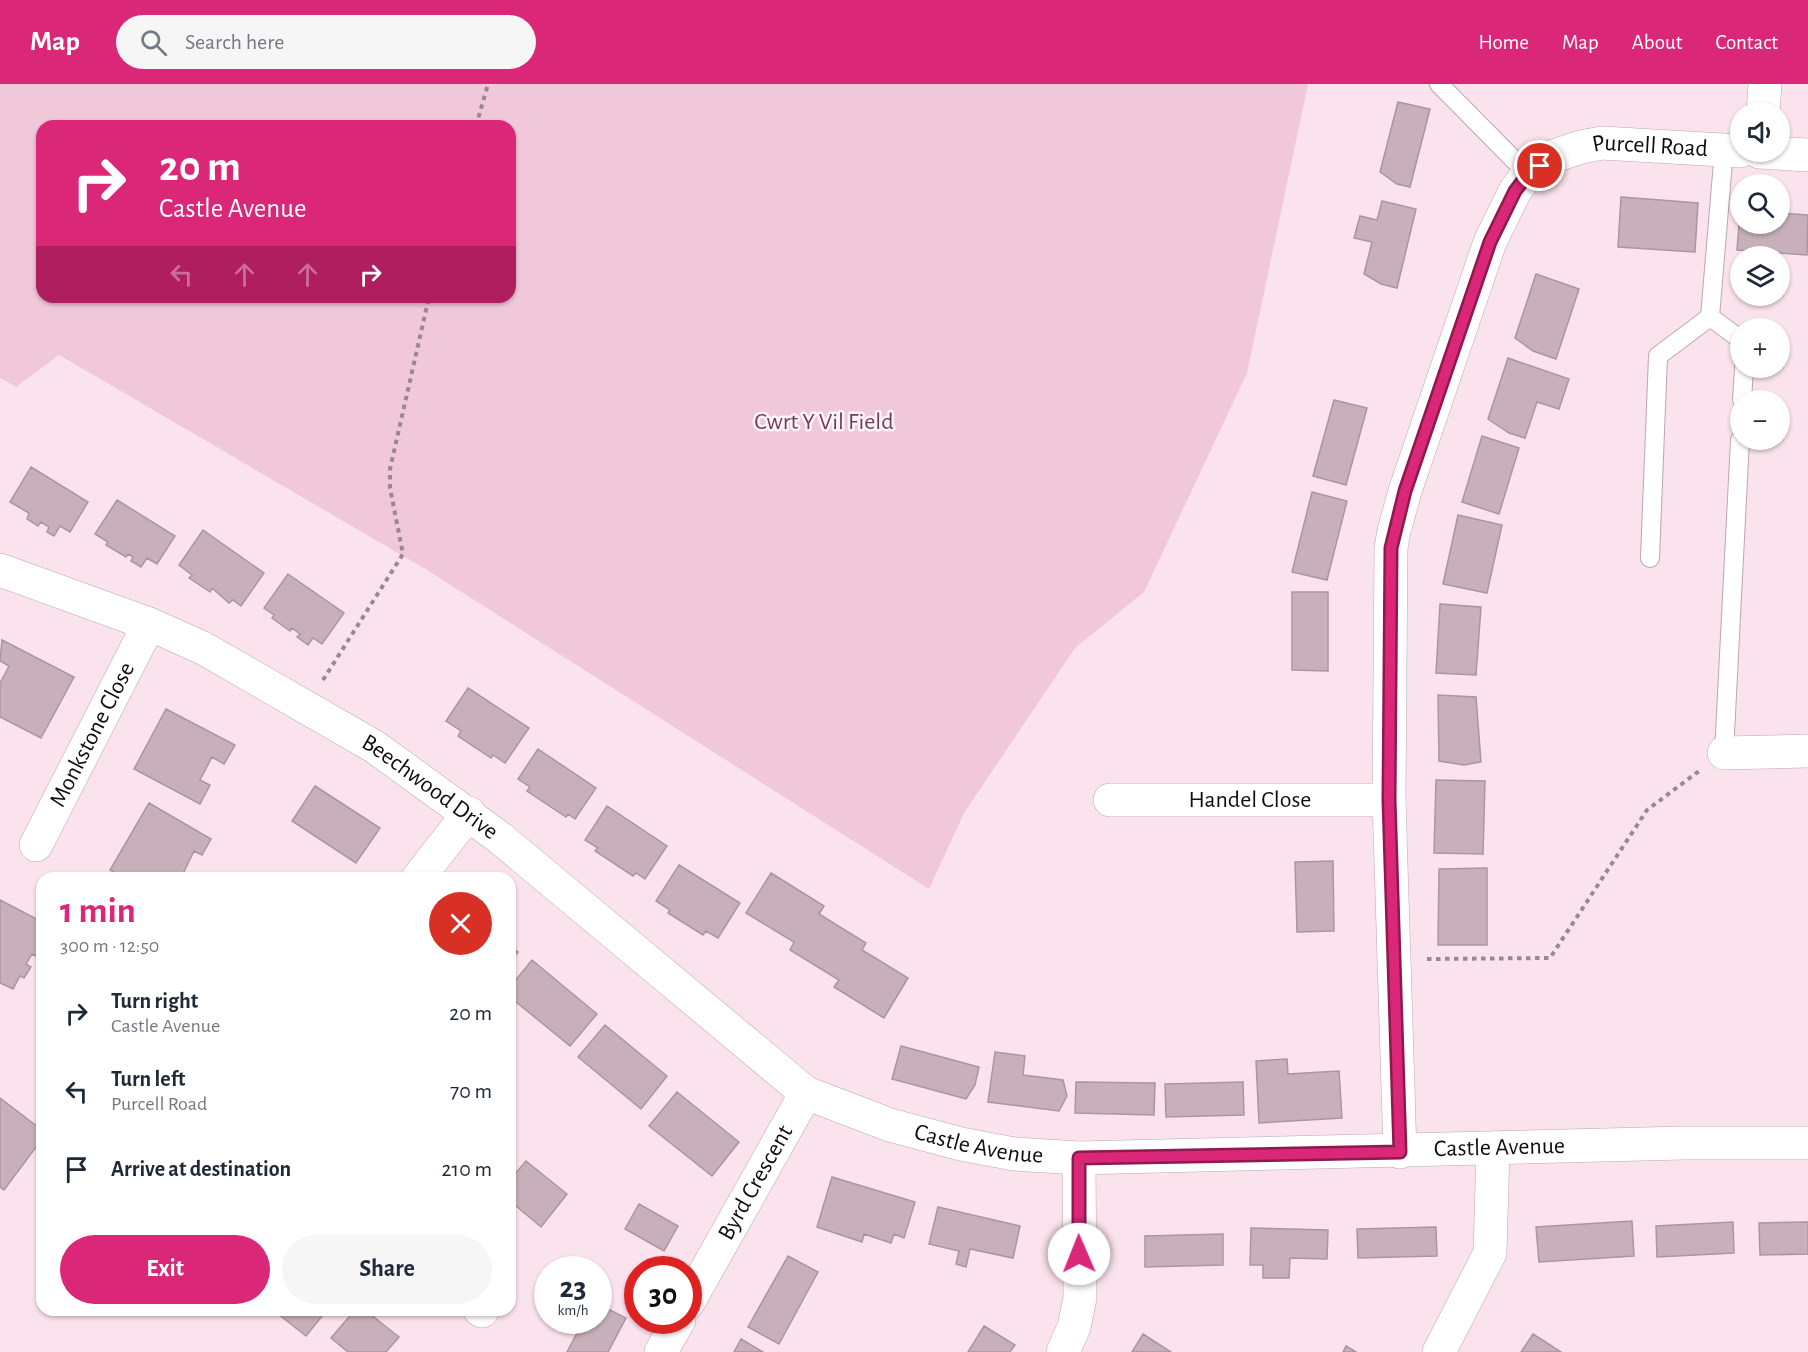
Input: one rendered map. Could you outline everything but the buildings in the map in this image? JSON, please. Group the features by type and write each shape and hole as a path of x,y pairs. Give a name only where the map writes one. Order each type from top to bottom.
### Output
{"street":[{"path":"1764,102 1765,84"},
{"name":"Purcell Road","path":"1400,1152 1389,800 1391,548 1405,491 1490,242 1515,191 1528,174 1551,157 1602,143 1730,150"},
{"path":"1790,153 1808,154"},
{"name":"Beechwood Drive","path":"0,570 149,624 203,648 375,747 469,813 806,1093"},
{"name":"Monkstone Close","path":"36,845 149,624"},
{"path":"1724,753 1808,752"},
{"name":"Handel Close","path":"1110,800 1389,800"},
{"path":"423,872 469,813"},
{"name":"Castle Avenue","path":"806,1093 890,1125 961,1144 1014,1154 1079,1158 1808,1143"},
{"name":"Byrd Crescent","path":"702,1278 806,1093"},
{"path":"1438,1352 1490,1253 1493,1149"},
{"path":"1063,1352 1074,1327 1080,1298 1079,1158"},
{"path":"661,1352 671,1334"}],"lane":[{"path":"1439,84 1528,174"},
{"path":"1650,558 1658,356 1710,317 1730,162"},
{"path":"1710,317 1730,332"},
{"path":"1724,753 1739,450"}],"path":[{"path":"478,120 488,84"},
{"path":"319,687 403,554 390,488 390,469 428,303"},
{"path":"1394,959 1550,958 1647,810 1724,753"}],"green space":[{"name":"Cwrt Y Vil Field","path":"0,84 1308,84 1247,373 1144,592 1075,648 964,813 929,889 427,570 59,355 16,387 0,378"}],"route":[{"path":"1079,1254 1079,1158 1400,1152 1389,800 1391,548 1405,491 1490,242 1515,191 1528,174 1540,166"}]}
